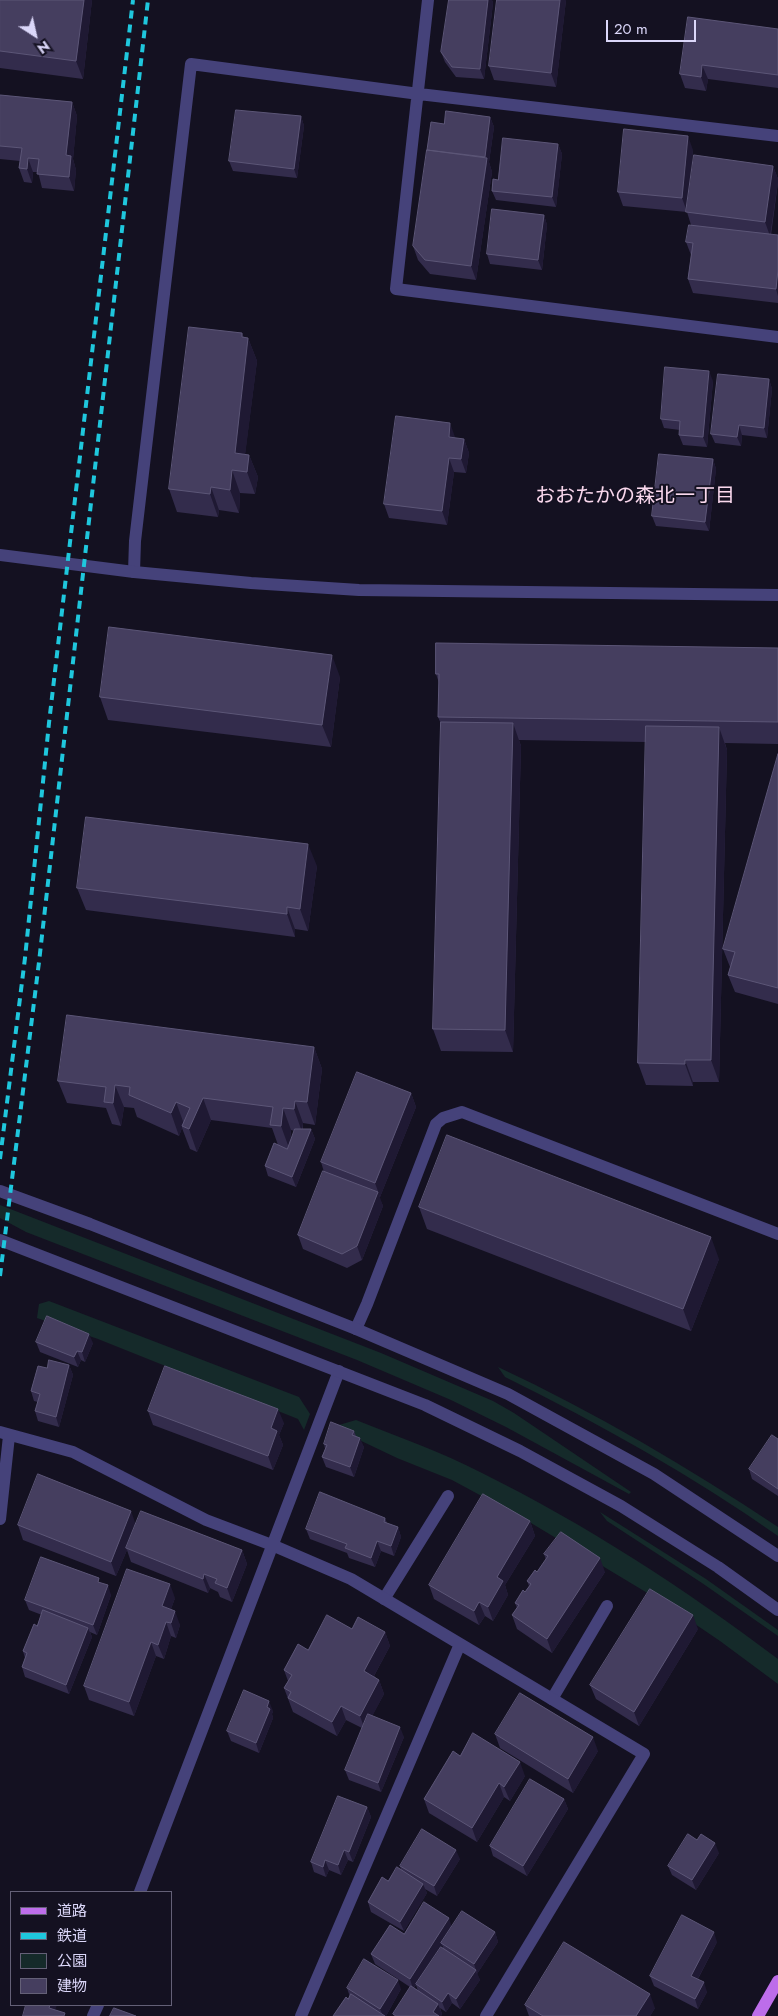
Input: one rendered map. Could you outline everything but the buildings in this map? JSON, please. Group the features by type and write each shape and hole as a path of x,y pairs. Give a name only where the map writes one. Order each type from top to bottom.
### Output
{"main road":[{"path":"758,2016 778,1981"}],"street":[{"path":"428,0 396,289 778,338"},
{"path":"134,572 135,541 191,64 419,94 778,136"},
{"path":"0,555 134,572 250,583 359,590 778,595"},
{"path":"356,1329 436,1124 443,1118 462,1112 778,1234"},
{"path":"0,1191 90,1224 356,1329 508,1394 654,1474 778,1556"},
{"path":"0,1240 424,1405 520,1451 582,1484 718,1567 778,1610"},
{"path":"140,1891 339,1371"},
{"path":"0,1519 5,1434 73,1452 206,1520 272,1545 352,1579 644,1754 486,2016"},
{"path":"384,1599 448,1496"},
{"path":"552,1699 607,1606"},
{"path":"300,2016 460,1644"}],"green space":[{"path":"0,1205 381,1353 493,1401 514,1413 631,1492 629,1494 506,1427 451,1400 357,1360 26,1232 0,1218"},
{"path":"49,1301 299,1397 310,1414 304,1430 298,1419 98,1339 37,1318 39,1304"},
{"path":"498,1367 606,1422 676,1462 778,1527 778,1536 712,1492 644,1451 576,1413 505,1377"},
{"path":"356,1420 467,1465 559,1514 634,1559 778,1659 778,1684 664,1603 526,1520 452,1480 397,1458 332,1427"},
{"path":"600,1512 706,1579 778,1630 778,1636 702,1583 607,1521"}],"railway":[{"path":"0,1159 25,958 49,723 133,0"},
{"path":"0,1276 39,962 148,0"}],"district":[{"name":"おおたかの森北一丁目","path":"635,497"}]}
